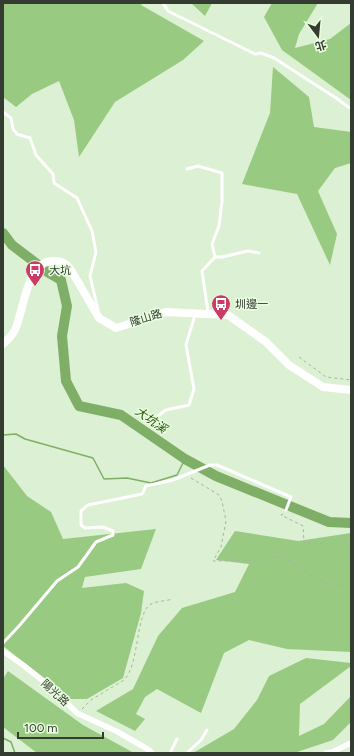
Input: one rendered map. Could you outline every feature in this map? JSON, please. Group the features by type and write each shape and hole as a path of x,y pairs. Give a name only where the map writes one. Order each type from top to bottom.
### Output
{"street":[{"name":"隆山路","path":"3,344 9,339 15,329 24,295 40,265 51,261 61,261 66,263 99,318 116,328 166,312 228,315 266,342 288,365 323,387 351,390"},
{"name":"陽光路","path":"4,653 23,665 52,688 77,714 118,732 152,753"},
{"path":"326,753 351,744"}],"lane":[{"path":"163,3 168,11 226,40 255,54 261,53 274,58 351,109"},
{"path":"3,112 10,118 13,129 17,134 30,138 36,155 53,174 54,183 77,198 92,231 96,252 90,276 99,318"},
{"path":"188,169 198,166 222,173 222,201 219,226 212,244 215,257"},
{"path":"208,314 202,271 215,257 222,257 248,251 259,253"},
{"path":"145,420 155,418 166,410 189,405 194,389 186,345 196,314"},
{"path":"3,643 57,581 78,567 96,542 113,535 113,531 103,527 85,528 81,525 81,510 88,505 142,494 146,486 173,480 210,465 217,465 292,497 286,510"},
{"path":"187,753 201,740 207,730"},
{"path":"170,753 178,739"}],"path":[{"path":"299,356 326,377 351,380"},
{"path":"186,475 219,496 222,501 226,522 221,547 213,561 264,560 281,556 326,583 344,587 351,585"},
{"path":"286,510 281,515 303,526 304,543 339,544 351,542"},
{"path":"77,714 92,700 129,676 141,622 146,608 152,604 173,599"}],"green space":[{"path":"3,3 143,3 141,5 204,41 183,60 115,102 79,157 74,120 59,81 32,94 16,107 3,97"},
{"path":"191,3 212,3 205,16"},
{"path":"272,3 318,3 299,34 295,48 330,39 351,23 351,100 282,50 264,17"},
{"path":"273,67 309,97 314,127 351,132 351,163 335,168 318,191 337,234 330,265 297,194 242,184 270,113"},
{"path":"3,465 27,496 51,512 63,539 156,529 141,569 85,577 82,588 126,583 144,591 141,613 123,678 87,699 71,699 3,646"},
{"path":"235,531 298,541 351,533 351,652 287,649 249,640 224,653 201,713 157,689 145,697 136,714 145,719 135,731 96,711 133,689 158,636 182,608 235,592 249,564 216,560"},
{"path":"306,658 351,663 351,666 300,704 299,736 324,724 351,696 351,722 333,740 294,753 193,753 234,729 257,700 269,676"},
{"path":"8,671 83,725 134,753 37,753 3,727 3,679"}],"waterway":[{"name":"大坑溪","path":"3,233 12,245 49,273 61,280 67,306 62,336 66,381 79,406 121,415 185,459 216,476 329,522 351,523"},
{"path":"3,435 16,434 25,439 93,458 104,479 127,478 151,483 177,475 185,459"},
{"path":"3,738 11,742 15,753"}],"place":[{"name":"大坑","path":"35,287"},
{"name":"圳邊一","path":"221,321"}]}
